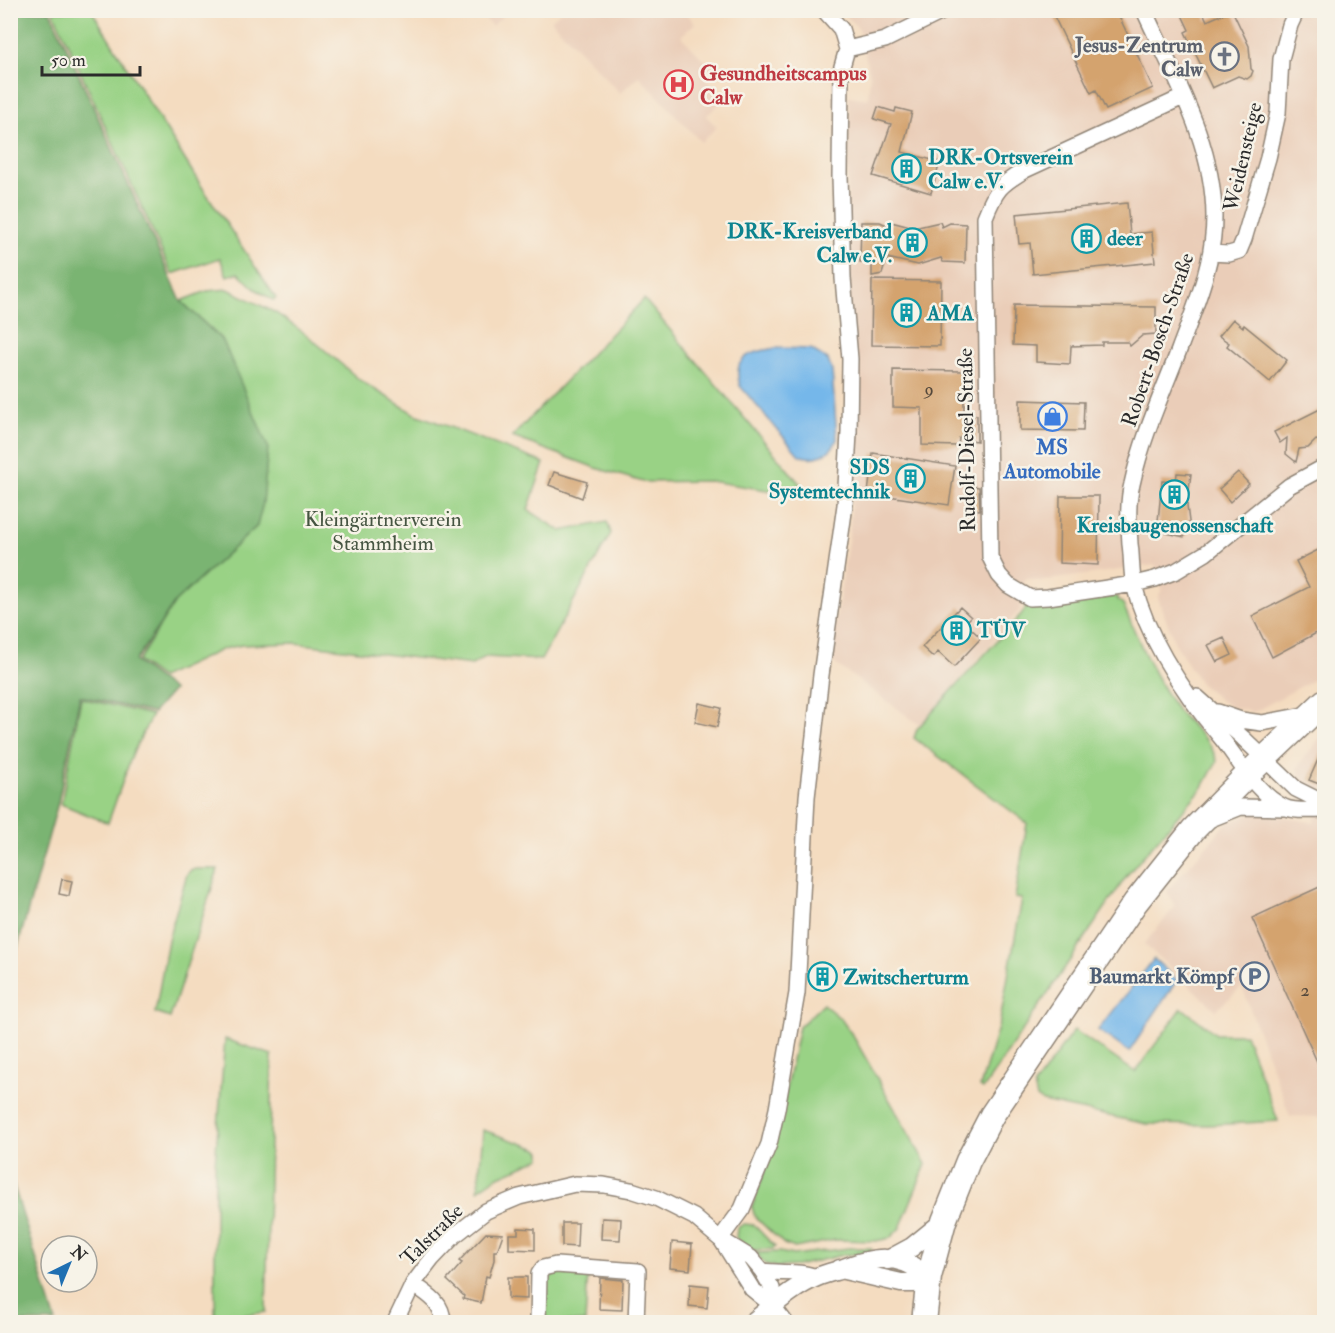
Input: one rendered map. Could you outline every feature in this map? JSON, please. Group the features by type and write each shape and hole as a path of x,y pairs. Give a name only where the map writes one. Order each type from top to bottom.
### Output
{"main road":[{"path":"924,1323 929,1277 944,1221 968,1161 992,1115 1135,903 1192,830 1317,708"}],"street":[{"path":"720,1239 742,1209 769,1144 797,993 807,797 821,675 844,514 849,433 850,359 841,229 841,70 847,49 842,29 824,10"},
{"path":"847,49 885,40 946,10"},
{"name":"Robert-Bosch-Straße","path":"1144,10 1200,135 1212,180 1214,219 1211,253 1205,280 1146,435 1131,486 1129,525 1134,584 1156,644 1194,706 1256,766"},
{"name":"Weidensteige","path":"1211,253 1229,254 1239,251 1268,158 1278,112 1281,59 1290,25 1297,12"},
{"name":"Rudolf-Diesel-Straße","path":"1183,97 1026,170 1005,182 993,195 985,217 990,557 999,575 1008,585 1030,598 1134,584 1176,571 1206,553 1289,486 1324,467"},
{"name":"Robert-Bosch-Straße","path":"1181,684 1243,738 1256,766"},
{"name":"Robert-Bosch-Straße","path":"1210,709 1241,720 1262,723 1317,708"},
{"path":"1256,766 1324,803"},
{"path":"1256,766 1265,793 1285,808"},
{"path":"1192,830 1219,814 1241,807 1324,810"},
{"name":"Talstraße","path":"395,1323 413,1284 432,1259 454,1236 486,1211 519,1197 575,1184 604,1185 656,1198 694,1217 720,1239 751,1258 762,1270 772,1287 773,1305"},
{"path":"888,1260 912,1247 944,1221"},
{"name":"Talstraße","path":"720,1239 752,1289 773,1305"},
{"path":"753,1323 773,1305 816,1277 855,1262 874,1258 901,1261 918,1268 929,1277 914,1283 901,1283 840,1269"},
{"path":"538,1323 539,1274 543,1268 556,1265 638,1271 636,1323"},
{"path":"762,1270 789,1274 806,1273 816,1277"},
{"path":"413,1284 439,1305 443,1313 442,1323"},
{"path":"773,1305 785,1323"}],"shaded area":[{"path":"477,11 508,11 492,26"},
{"name":"Gesundheitscampus Calw","path":"561,11 684,11 695,23 681,36 712,69 704,76 725,99 706,116 717,127 701,142 639,76 620,93 551,20"},
{"path":"841,11 1324,11 1324,674 1254,712 1231,707 1220,700 1200,683 1175,643 1158,598 1162,589 1155,565 1041,581 1025,578 1020,610 920,725 830,660 850,528 852,498 847,223 849,96 868,99 870,75 859,29"},
{"path":"1324,732 1324,1117 1290,1116 1242,987 1216,1010 1144,944 1175,907 1167,891 1227,823 1258,811 1314,823 1316,792 1302,783 1297,768"}],"green space":[{"path":"10,11 50,11 181,301 223,341 268,447 263,503 257,526 175,602 135,661 173,690 153,713 80,696 58,803 11,971"},
{"path":"53,11 92,11 200,184 276,298 273,300 255,289 238,273 227,276 220,258 172,274"},
{"name":"Kleingärtnerverein Stammheim","path":"228,289 276,313 307,335 361,381 413,413 544,463 528,510 561,531 607,522 611,533 541,660 485,657 472,665 295,643 242,645 223,649 161,678 138,661 175,602 257,526 223,341 181,301 207,291"},
{"path":"644,299 811,497 710,481 643,482 596,468 512,437"},
{"path":"1118,597 1123,604 1147,659 1169,698 1184,718 1210,745 1217,761 1203,787 1128,874 983,1089 980,1087 1000,1021 1022,899 1015,898 1027,823 914,738 917,729 1025,610 1026,602 1049,604"},
{"path":"81,698 152,715 132,755 108,823 61,804"},
{"path":"192,869 218,869 170,1018 155,1013 168,940 187,874"},
{"path":"823,1004 841,1019 853,1036 926,1164 900,1228 890,1238 876,1241 835,1240 795,1248 784,1244 755,1217 752,1207 774,1145 799,1027"},
{"path":"1182,1008 1216,1034 1245,1034 1278,1121 1209,1125 1147,1124 1043,1102 1037,1098 1034,1086 1074,1030 1135,1072"},
{"path":"225,1039 272,1055 266,1312 215,1319 215,1164"},
{"path":"483,1130 538,1149 541,1152 541,1158 497,1177 478,1190"},
{"path":"10,1174 39,1267 39,1294 47,1294 56,1322 11,1322"},
{"path":"744,1224 754,1225 775,1247 751,1250 736,1238 737,1228"},
{"path":"849,1248 871,1248 872,1250 869,1253 842,1255 797,1266 776,1267 765,1264 756,1253 780,1252 793,1255"},
{"path":"557,1271 588,1272 585,1322 544,1322 545,1281"}],"water":[{"path":"776,348 811,349 828,360 832,371 837,439 835,445 826,453 816,457 799,455 740,386 738,368 745,357 759,351"},
{"path":"1154,959 1177,980 1129,1052 1098,1030"}],"building":[{"path":"1051,10 1116,10 1153,88 1106,110 1096,90 1091,93"},
{"name":"Jesus-Zentrum Calw","path":"1191,10 1202,10 1207,21 1232,10 1249,46 1253,71 1251,76 1247,79 1238,76 1212,88 1185,32 1189,30 1182,15"},
{"name":"DRK-Ortsverein Calw e.V.","path":"878,107 895,112 896,108 912,112 902,152 940,162 931,193 873,176 891,124 874,119"},
{"name":"deer","path":"1127,203 1130,234 1152,232 1155,262 1033,274 1030,243 1019,244 1016,214"},
{"name":"DRK-Kreisverband Calw e.V.","path":"861,222 880,222 889,226 891,222 914,228 940,222 942,227 950,223 966,224 965,263 943,262 941,258 918,265 887,258 882,274 872,276 872,262 860,262"},
{"name":"AMA","path":"872,280 941,281 940,346 871,345"},
{"path":"1014,305 1156,307 1156,334 1143,335 1130,346 1128,342 1102,342 1102,345 1071,346 1070,364 1036,362 1036,346 1013,345"},
{"path":"1233,319 1243,327 1244,325 1287,360 1270,382 1227,346 1229,343 1219,336"},
{"path":"893,370 964,371 964,414 977,415 977,441 959,438 958,446 922,445 922,408 893,407"},
{"name":"MS Automobile","path":"1020,400 1084,402 1083,431 1020,430"},
{"path":"1324,407 1324,442 1316,440 1308,448 1299,449 1296,462 1286,454 1287,438 1280,443 1274,432"},
{"name":"SDS Systemtechnik","path":"873,453 955,466 949,505 868,493"},
{"path":"554,472 587,482 582,498 549,485"},
{"path":"1238,472 1249,484 1230,502 1219,489"},
{"name":"Kreisbaugenossenschaft","path":"1177,473 1191,474 1187,506 1190,529 1184,537 1157,531 1162,481 1176,482"},
{"path":"972,486 979,487 980,510 968,509"},
{"path":"1060,496 1099,496 1098,565 1059,563"},
{"path":"1324,547 1324,629 1272,657 1252,616 1309,587 1296,561"},
{"name":"TÜV","path":"960,607 971,617 965,623 981,638 954,667 938,652 933,657 922,647"},
{"path":"1224,638 1232,655 1217,662 1208,645"},
{"path":"699,703 721,708 717,727 695,722"},
{"path":"1324,746 1324,786 1309,780"},
{"path":"62,879 72,881 69,896 59,894"},
{"path":"1324,885 1324,1077 1252,918"},
{"path":"602,1218 621,1219 620,1240 601,1239"},
{"path":"562,1223 578,1223 577,1247 562,1246"},
{"path":"518,1228 535,1229 535,1250 509,1249 509,1234 518,1234"},
{"path":"486,1233 503,1234 497,1251 494,1251 489,1277 486,1276 481,1303 463,1299 464,1296 447,1280 462,1263 459,1261"},
{"path":"672,1242 692,1244 690,1270 670,1268"},
{"path":"508,1277 527,1277 527,1299 508,1298"},
{"path":"600,1278 623,1280 622,1310 599,1309"},
{"path":"690,1284 709,1286 707,1308 689,1306"}],"place":[{"name":"Jesus-Zentrum Calw","path":"1224,57"},
{"name":"Gesundheitscampus Calw","path":"679,85"},
{"name":"DRK-Ortsverein Calw e.V.","path":"907,169"},
{"name":"deer","path":"1086,238"},
{"name":"DRK-Kreisverband Calw e.V.","path":"913,243"},
{"name":"AMA","path":"906,313"},
{"name":"MS Automobile","path":"1052,416"},
{"name":"SDS Systemtechnik","path":"911,479"},
{"name":"Kreisbaugenossenschaft","path":"1175,494"},
{"name":"TÜV","path":"956,630"},
{"name":"Baumarkt Kömpf","path":"1255,976"},
{"name":"Zwitscherturm","path":"822,977"}]}
